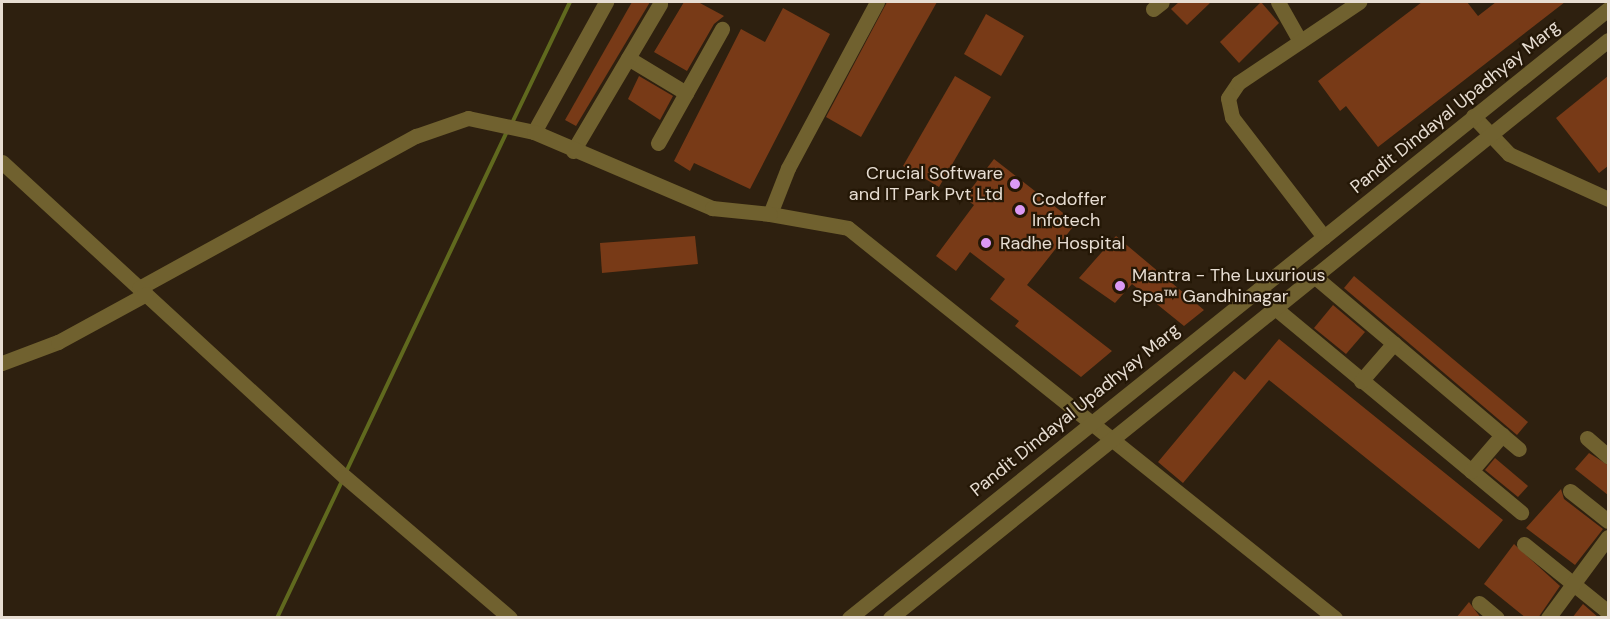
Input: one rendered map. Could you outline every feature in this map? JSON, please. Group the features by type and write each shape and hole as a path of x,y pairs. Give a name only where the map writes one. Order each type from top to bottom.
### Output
{"street":[{"path":"534,132 606,2"},
{"path":"770,214 788,168 877,2"},
{"path":"1280,2 1300,41"},
{"path":"1324,237 1232,117 1228,98 1238,83 1359,2"},
{"path":"573,151 660,4"},
{"name":"Pandit Dindayal Upadhyay Marg","path":"849,618 1608,9"},
{"path":"658,143 722,29"},
{"path":"890,618 1608,40"},
{"path":"628,58 686,93"},
{"path":"1473,116 1489,137 1533,168 1608,199"},
{"path":"2,363 58,342 143,291 416,136 453,120 498,122 516,130 534,132 573,151 712,208 770,214 848,228 1093,420 1112,441 1335,618"},
{"path":"2,162 344,476 510,618"},
{"path":"1314,276 1519,449"},
{"path":"1260,288 1275,308 1521,512"},
{"path":"1361,381 1394,343"},
{"path":"1471,471 1502,435"},
{"path":"1587,438 1608,456"},
{"path":"1570,491 1608,521"},
{"path":"1548,618 1608,537"},
{"path":"1524,544 1608,612"},
{"path":"1479,603 1497,618"}],"building":[{"path":"632,2 650,2 576,126 565,120"},
{"path":"684,2 698,2 724,16 714,24 687,71 654,52"},
{"path":"887,2 937,2 861,137 826,117"},
{"path":"1179,2 1211,2 1187,25 1171,9"},
{"path":"1261,2 1279,23 1239,63 1220,42"},
{"path":"1422,2 1467,2 1478,16 1496,2 1565,2 1378,147 1346,106 1340,111 1318,81"},
{"path":"783,8 830,34 750,189 694,163 690,171 674,161 741,29 765,42"},
{"path":"986,14 1024,36 1001,76 964,54"},
{"path":"639,76 673,96 660,120 628,99"},
{"path":"955,76 991,97 939,187 903,166"},
{"path":"1608,76 1608,166 1599,173 1556,118"},
{"path":"994,159 1076,223 1027,285 1112,351 1081,377 1015,326 1019,321 990,299 1005,279 970,252 956,271 936,256 974,205 964,198"},
{"path":"695,236 698,264 602,273 600,243"},
{"path":"1116,236 1204,310 1184,326 1132,284 1115,303 1079,278"},
{"path":"1354,276 1528,422 1517,435 1344,288"},
{"path":"1333,305 1365,332 1346,354 1314,328"},
{"path":"1279,339 1503,520 1479,549 1269,380 1183,483 1158,462 1234,371 1245,380"},
{"path":"1589,453 1608,465 1608,495 1575,469"},
{"path":"1495,458 1528,486 1518,497 1485,470"},
{"path":"1561,489 1564,499 1603,529 1575,565 1526,528"},
{"path":"1514,544 1560,586 1538,618 1526,618 1484,584"},
{"path":"1469,602 1481,618 1456,618"},
{"path":"1583,604 1599,618 1572,618"}],"waterway":[{"path":"512,123 570,2"},
{"path":"346,472 508,129"},
{"path":"277,618 343,479"}],"place":[{"name":"Crucial Software and IT Park Pvt Ltd","path":"1015,184"},
{"name":"Codoffer Infotech","path":"1020,210"},
{"name":"Radhe Hospital","path":"986,243"},
{"name":"Mantra - The Luxurious Spa™ Gandhinagar","path":"1120,286"}]}
